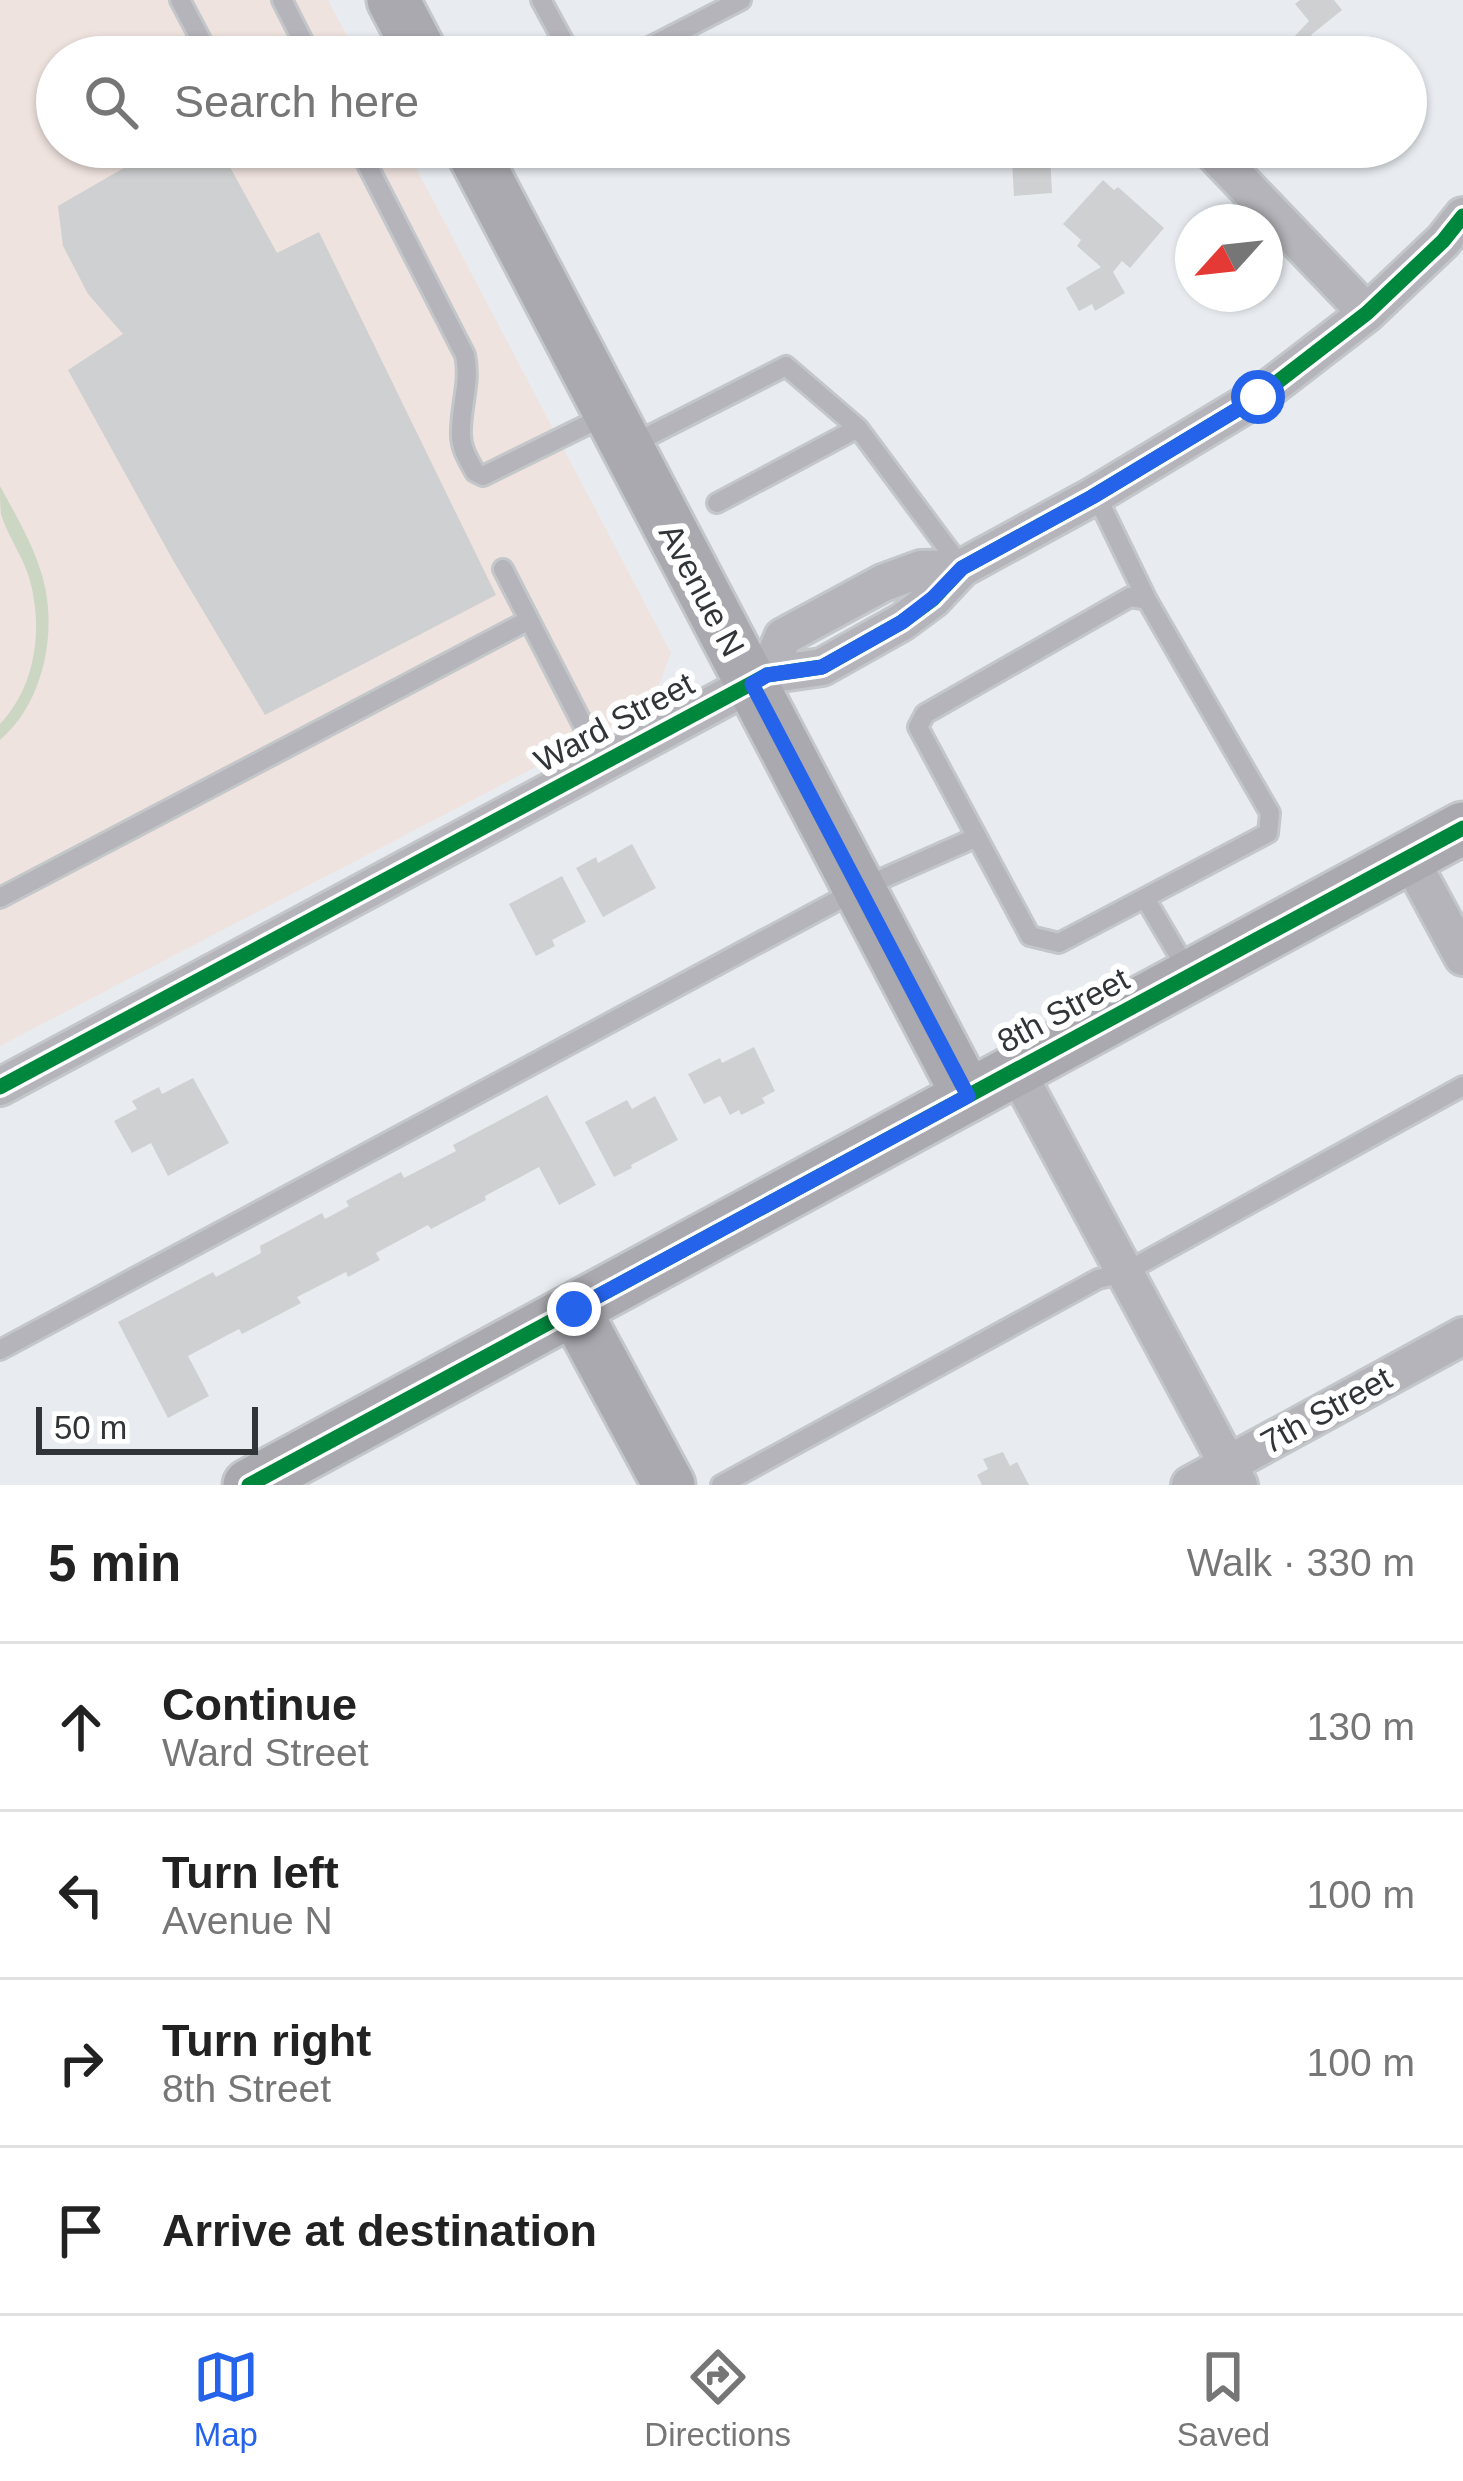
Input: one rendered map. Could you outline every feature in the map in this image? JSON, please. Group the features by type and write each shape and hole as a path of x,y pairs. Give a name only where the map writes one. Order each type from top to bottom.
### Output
{"street":[{"path":"393,0 412,36"},
{"name":"Avenue N","path":"481,168 619,430 759,679 859,889 968,1096"},
{"path":"1228,168 1367,313"},
{"name":"Ward Street","path":"0,1087 759,679 783,637 883,583 921,569 962,568 1096,495 1258,397 1367,313 1463,216"},
{"name":"8th Street","path":"249,1485 1463,828"},
{"path":"1409,857 1463,957"},
{"path":"1016,1070 1234,1474"},
{"path":"574,1309 669,1485"},
{"name":"7th Street","path":"1190,1485 1234,1474 1463,1336"}],"lane":[{"path":"180,0 199,36"},
{"path":"281,0 300,36"},
{"path":"542,0 561,36"},
{"path":"671,36 741,0"},
{"path":"369,168 465,355 469,370 460,436 475,472 483,476 619,430 786,366 858,428 962,568"},
{"path":"717,503 858,428"},
{"path":"1096,495 1147,600 1270,813 1268,833 1059,943 1030,936 918,727 926,714 1130,597 1147,600"},
{"path":"503,568 602,762"},
{"path":"0,898 530,620"},
{"path":"0,1350 859,889 976,837"},
{"path":"1145,898 1190,975"},
{"path":"721,1485 1098,1280 1124,1273 1463,1086"}],"shaded area":[{"path":"0,0 328,0 347,36 36,36 36,168 416,168 671,653 651,707 0,1046"}],"green space":[{"path":"0,486 37,561 49,616 37,685 28,705 0,740 0,724 29,673 36,613 25,566 1,514"}],"building":[{"path":"1334,0 1342,10 1312,36 1295,36 1309,21 1295,4"},
{"path":"124,168 230,168 277,253 319,232 496,595 265,715 68,370 123,334 88,294 63,246 58,206"},
{"path":"1012,168 1051,168 1052,193 1014,196"},
{"path":"1103,180 1114,190 1118,187 1164,228 1130,268 1122,261 1113,272 1125,293 1095,311 1092,304 1079,311 1066,288 1101,267 1077,246 1081,240 1063,224"},
{"path":"632,844 656,888 603,917 576,868 596,857 598,863"},
{"path":"562,876 586,922 552,940 555,946 536,956 509,904"},
{"path":"754,1047 775,1091 762,1098 765,1103 741,1115 739,1110 730,1115 720,1096 704,1104 688,1074"},
{"path":"193,1078 229,1143 168,1176 151,1143 132,1153 114,1121 137,1109 132,1101 159,1087 162,1094"},
{"path":"547,1095 596,1185 559,1205 539,1167 485,1196 486,1200 376,1253 380,1260 297,1297 301,1303 242,1334 239,1329 188,1356 209,1396 168,1418 118,1322 213,1272 216,1277 261,1253 260,1246 322,1213 325,1219 349,1206 346,1201 401,1172 404,1178 456,1151 453,1145"},
{"path":"655,1096 678,1140 614,1177 585,1122 627,1100 632,1109"},
{"path":"1003,1452 1010,1466 1017,1462 1029,1485 982,1485 977,1475 988,1469 983,1459"}],"cycle path":[{"path":"0,1087 767,675 822,667 902,622 933,599 962,568 1258,397 1367,313 1463,216"},
{"path":"249,1485 1463,828"}],"route":[{"path":"574,1309 968,1096 752,684 767,675 822,667 902,622 962,568 1258,397"}]}
